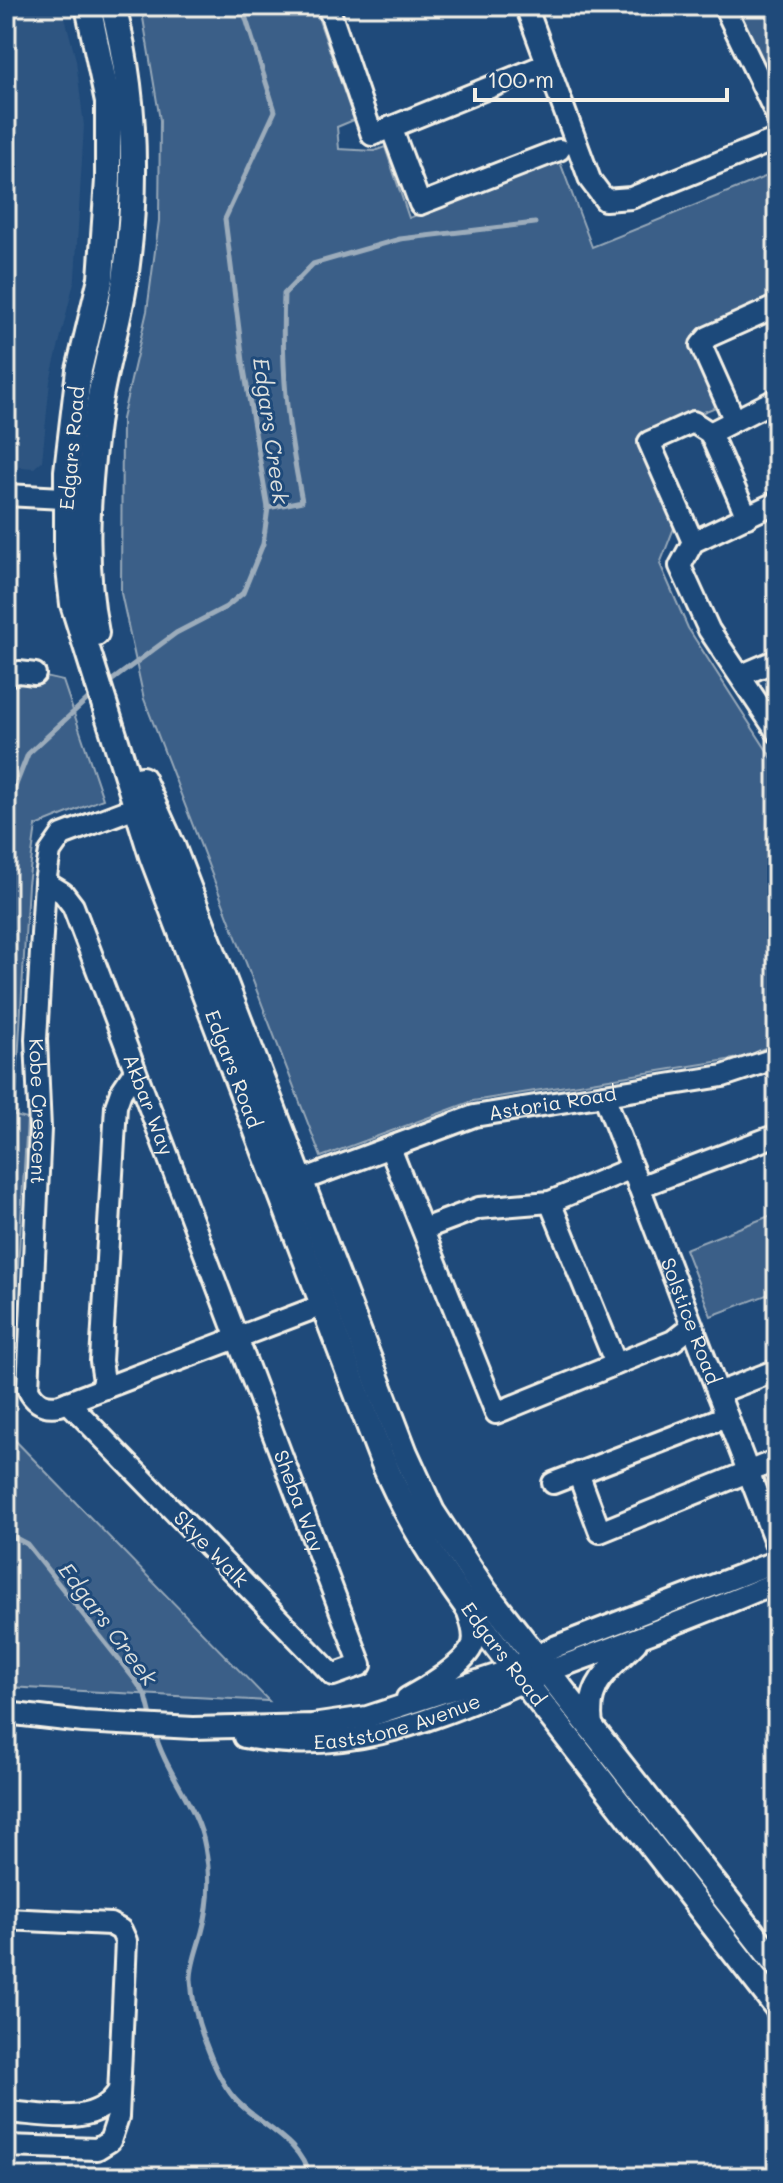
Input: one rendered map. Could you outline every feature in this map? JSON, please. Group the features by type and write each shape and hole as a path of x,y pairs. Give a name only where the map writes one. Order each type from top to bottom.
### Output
{"main road":[{"name":"Edgars Road","path":"88,6 108,102 107,219 101,278 75,397 77,498 87,575 90,639 118,730 290,1185 323,1305 397,1496 422,1543 465,1606 777,2007"},
{"name":"Edgars Road","path":"77,498 126,273 134,174 129,78 113,6"},
{"name":"Edgars Road","path":"118,730 136,807 290,1185 418,1484 467,1567 777,1964"}],"street":[{"path":"328,6 382,131 420,204 559,150"},
{"path":"526,6 590,180 605,200 631,198 777,139"},
{"path":"724,6 777,116"},
{"path":"382,131 547,64"},
{"path":"734,419 701,345 708,337 777,306"},
{"path":"710,433 777,399"},
{"path":"693,542 649,442 693,422 710,433 747,517"},
{"path":"6,495 77,498"},
{"path":"777,502 693,542 680,566 709,630 742,675 777,732"},
{"path":"742,675 777,660"},
{"path":"6,675 19,672 35,674"},
{"name":"Kobe Crescent","path":"68,1402 53,1407 38,1402 28,1389 26,1379 40,1129 36,1039 45,882 50,852 57,840 136,807"},
{"name":"Akbar Way","path":"45,882 63,893 73,906 237,1338"},
{"name":"Astoria Road","path":"290,1185 474,1116 723,1076 777,1058"},
{"path":"105,1388 101,1361 116,1106 135,1071"},
{"name":"Solstice Road","path":"604,1095 777,1547"},
{"path":"423,1229 479,1208 550,1202 777,1135"},
{"path":"390,1148 496,1413 673,1341 692,1326"},
{"path":"550,1202 616,1364"},
{"path":"68,1402 323,1305"},
{"name":"Sheba Way","path":"237,1338 361,1665"},
{"path":"718,1393 777,1370"},
{"name":"Skye Walk","path":"68,1402 333,1675 361,1665"},
{"path":"553,1483 727,1416"},
{"path":"578,1473 600,1532 777,1460"},
{"name":"Eaststone Avenue","path":"193,1728 291,1744 345,1742 403,1728 519,1676 618,1625 777,1561"},
{"name":"Eaststone Avenue","path":"542,1663 639,1640 777,1582"},
{"path":"367,1717 411,1696 468,1653 474,1633 465,1606"},
{"path":"592,1726 590,1706 595,1685 639,1640"},
{"name":"Eaststone Avenue","path":"6,1713 104,1724 193,1728 312,1725 367,1717 519,1676"},
{"name":"Eaststone Avenue","path":"6,1720 31,1717"},
{"path":"6,1919 110,1924 124,1935 116,2130 106,2146 97,2149 6,2146"},
{"path":"6,2112 93,2115 109,2107 118,2092"}],"shaded area":[{"path":"6,6 62,6 76,60 84,126 75,278 50,381 42,461 34,468 6,466"},
{"path":"141,6 314,6 354,120 337,127 339,149 374,151 385,147 409,218 560,162 592,247 777,172 777,301 705,332 721,405 644,436 678,526 674,528 660,564 688,628 777,766 777,1042 746,1057 473,1101 321,1157 144,699 121,593 122,419 147,311 159,221 160,120"},
{"path":"731,6 777,6 777,100"},
{"path":"45,677 63,681 103,799 36,826 28,884 15,1116 27,1119 8,1433 269,1701 8,1687 6,688"},
{"path":"777,1213 777,1291 711,1316 685,1249"}],"waterway":[{"name":"Edgars Creek","path":"107,684 176,633 226,607 243,593 263,544 268,508 244,369 225,219 275,111 242,6"},
{"path":"268,508 302,501 286,398 284,294 313,264 400,239 535,223"},
{"name":"Edgars Creek","path":"6,810 28,754 92,695"},
{"name":"Edgars Creek","path":"6,1533 27,1544 135,1680 146,1696 152,1720"},
{"name":"Edgars Creek","path":"154,1730 166,1761 196,1817 207,1858 207,1911 191,1979 201,2032 217,2070 235,2099 298,2153 309,2177"}]}
